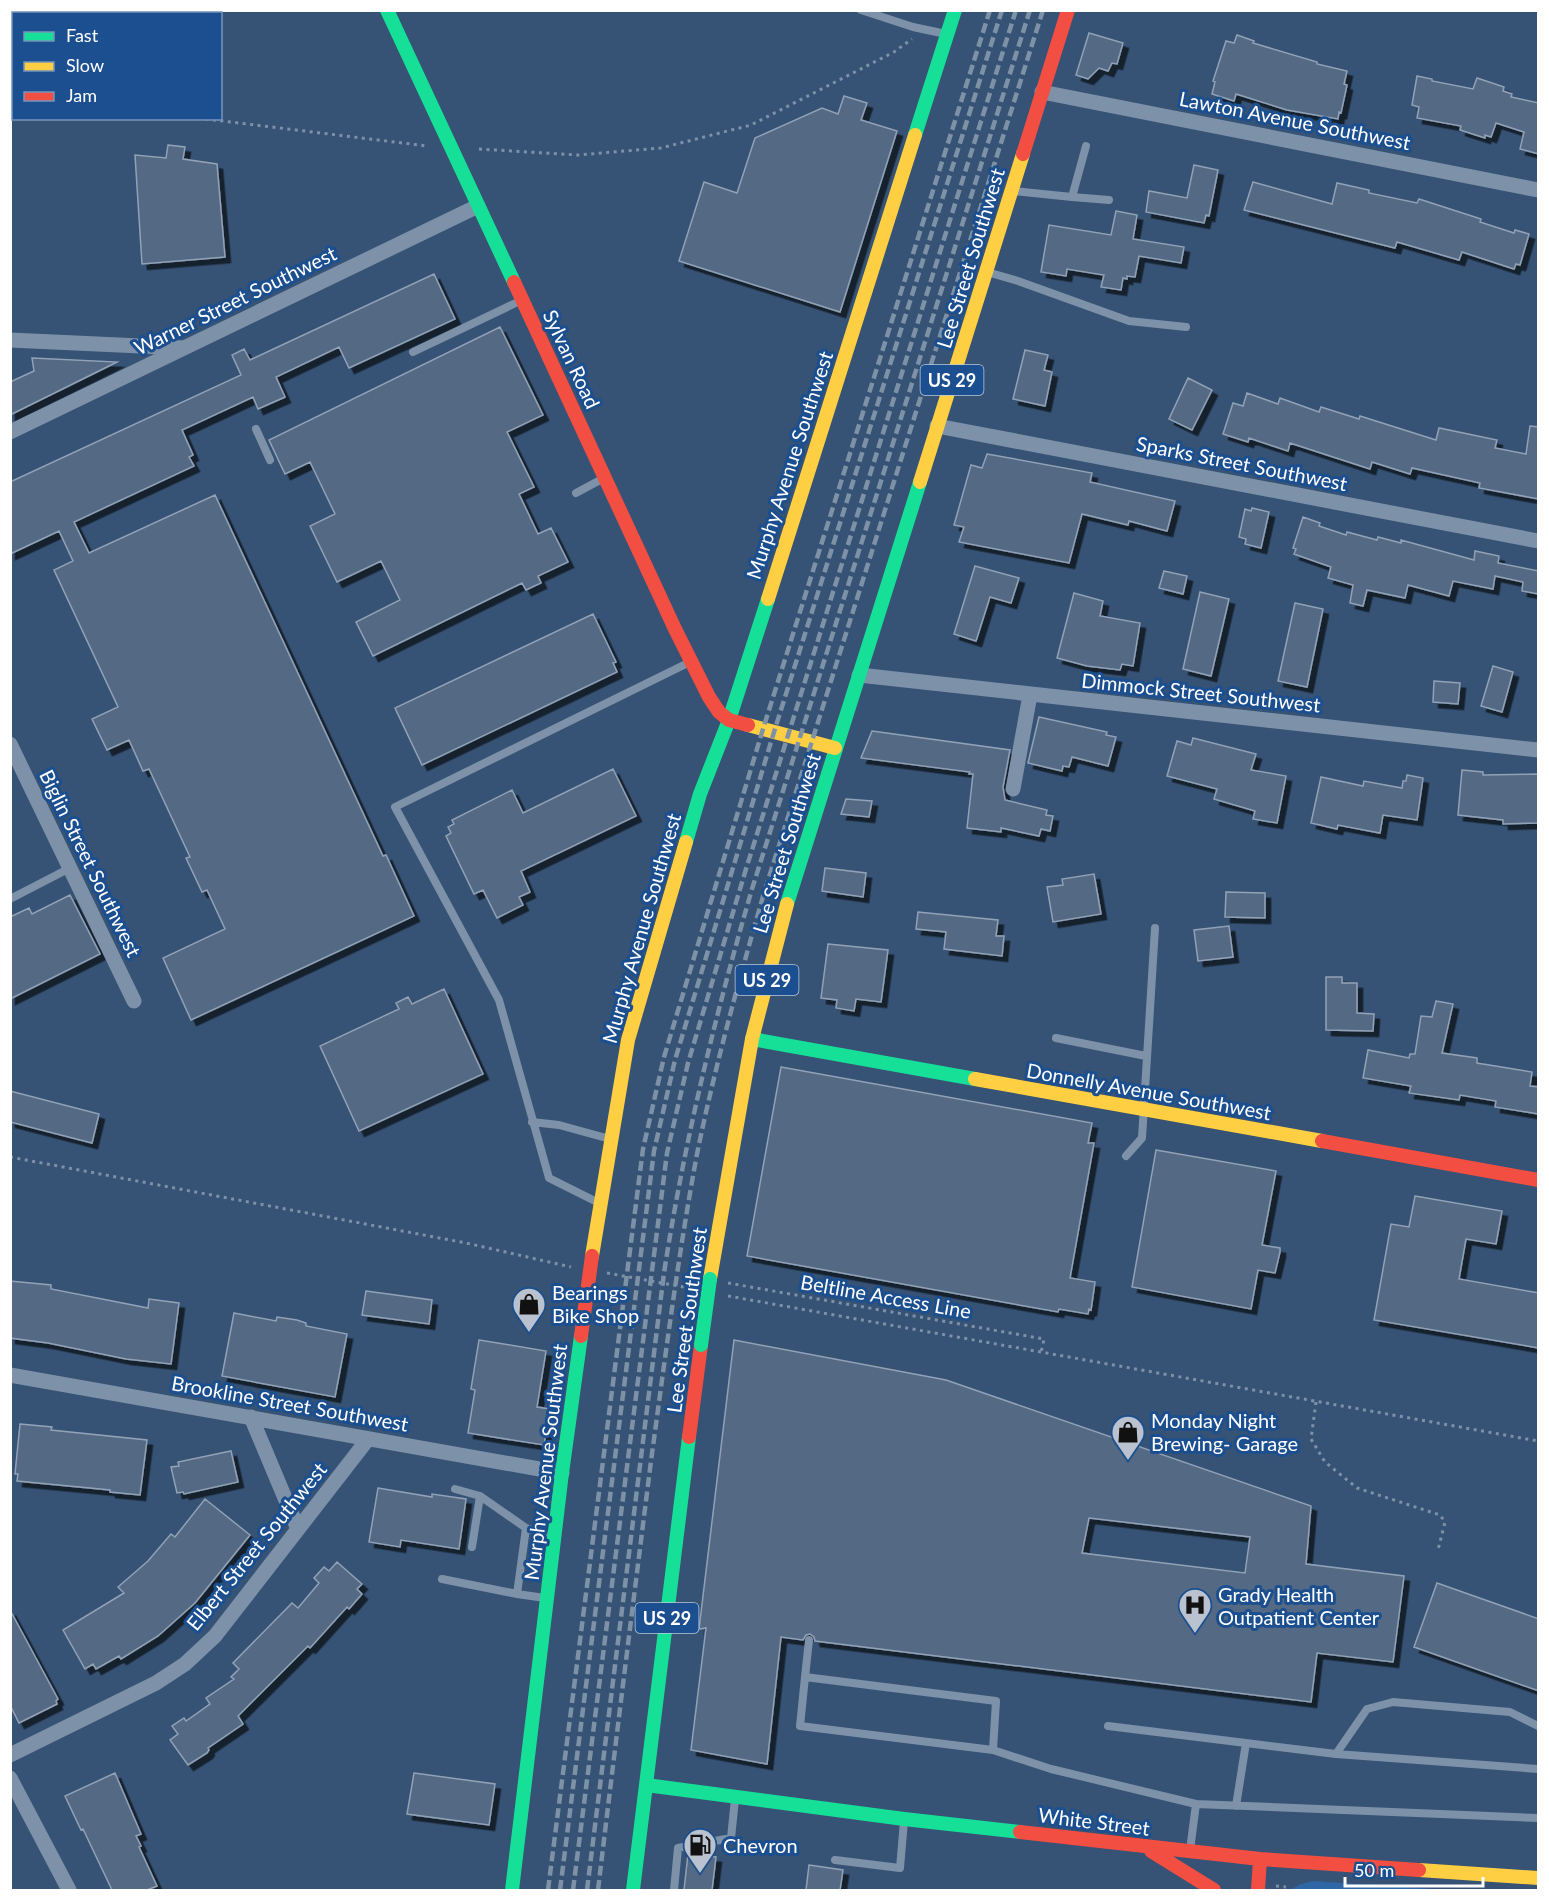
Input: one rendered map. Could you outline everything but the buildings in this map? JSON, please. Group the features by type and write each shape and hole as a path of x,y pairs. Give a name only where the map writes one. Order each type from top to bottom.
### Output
{"street":[{"name":"Sylvan Road","path":"387,10 691,661 709,697 719,712 729,720"},
{"name":"Murphy Avenue Southwest","path":"512,1890 562,1473 592,1256 628,1040 700,794 729,720 955,10"},
{"name":"Lee Street Southwest","path":"633,1890 710,1279 752,1039 782,921 835,748 1068,10"},
{"name":"Lawton Avenue Southwest","path":"1042,92 1539,190"},
{"name":"Warner Street Southwest","path":"10,432 478,206"},
{"path":"10,340 185,348"},
{"name":"Sparks Street Southwest","path":"937,426 1539,541"},
{"name":"Dimmock Street Southwest","path":"859,675 1539,750"},
{"path":"1013,789 1030,695"},
{"path":"729,720 835,748"},
{"name":"Biglin Street Southwest","path":"10,744 134,1001"},
{"name":"Donnelly Avenue Southwest","path":"752,1039 1539,1180"},
{"name":"Brookline Street Southwest","path":"10,1375 562,1473"},
{"path":"251,1417 298,1529"},
{"name":"Elbert Street Southwest","path":"10,1755 156,1683 185,1665 215,1636 368,1439"},
{"path":"10,1778 69,1890"},
{"name":"White Street","path":"646,1785 904,1819 1190,1852 1539,1878"},
{"path":"1143,1846 1214,1890"},
{"path":"1258,1890 1260,1859"}],"lane":[{"path":"861,10 948,34"},
{"path":"1072,197 1086,146"},
{"path":"1011,191 1109,200"},
{"path":"986,272 1018,281 1129,321 1186,327"},
{"path":"413,352 523,300"},
{"path":"256,429 270,460"},
{"path":"576,493 605,478"},
{"path":"601,1204 549,1178 499,1000 395,807 691,661"},
{"path":"10,899 70,868"},
{"path":"1126,1156 1142,1138 1155,928"},
{"path":"1056,1038 1146,1056"},
{"path":"532,1122 559,1125 611,1140"},
{"path":"455,1490 480,1496 526,1528 555,1537"},
{"path":"472,1547 480,1496"},
{"path":"517,1594 526,1528"},
{"path":"442,1579 547,1599"},
{"path":"809,1640 800,1726 993,1750 1051,1769 1196,1804 1539,1818"},
{"path":"805,1677 996,1701 993,1750"},
{"path":"1336,1754 1367,1709 1393,1702 1510,1712 1539,1726"},
{"path":"1108,1725 1336,1754 1539,1769"},
{"path":"1236,1806 1246,1743"},
{"path":"674,1890 678,1848 731,1838 735,1797"},
{"path":"1190,1852 1196,1804"},
{"path":"835,1860 900,1868 904,1819"}],"path":[{"path":"480,149 578,155 602,153 661,147 751,125 894,52 925,29"},
{"path":"214,120 427,146"},
{"path":"10,1157 466,1243 572,1267"},
{"path":"606,1273 698,1290"},
{"name":"Beltline Access Line","path":"710,1279 1044,1339 1041,1353"},
{"path":"721,1294 1539,1442"},
{"path":"1316,1402 1311,1439 1325,1462 1357,1488 1440,1515 1445,1522 1438,1550"}],"shaded area":[{"path":"1313,1881 1449,1890 1290,1890"}],"railway":[{"path":"548,1890 643,1149 664,1057 763,729 990,10"},
{"path":"560,1890 654,1151 675,1060 774,732 1002,10"},
{"path":"573,1890 667,1153 688,1063 746,869 1016,10"},
{"path":"587,1890 664,1273 681,1176 702,1080 725,984 752,889 1030,10"},
{"path":"598,1890 672,1308 697,1154 712,1088 764,893 1043,10"}],"traffic: fast":[{"path":"387,10 514,282"},
{"path":"915,135 955,10"},
{"path":"787,904 920,482"},
{"path":"686,842 700,794 729,720 768,599"},
{"path":"752,1039 975,1079"},
{"path":"701,1345 710,1279"},
{"path":"512,1890 562,1473 581,1336"},
{"path":"633,1890 689,1437"},
{"path":"646,1785 1020,1832"}],"traffic: slow":[{"path":"768,599 915,135"},
{"path":"920,482 1023,154"},
{"path":"748,725 835,748"},
{"path":"592,1256 628,1040 686,842"},
{"path":"710,1279 752,1039 787,904"},
{"path":"975,1079 1322,1141"},
{"path":"1419,1870 1538,1878"}],"traffic: jam":[{"path":"1023,154 1068,10"},
{"path":"514,282 675,629 709,697 719,712 729,720 748,725"},
{"path":"1322,1141 1538,1180"},
{"path":"581,1336 592,1256"},
{"path":"689,1437 701,1345"},
{"path":"1020,1832 1260,1859 1419,1870"},
{"path":"1151,1851 1214,1890"},
{"path":"1258,1890 1260,1859"}],"place":[{"name":"Bearings Bike Shop","path":"529,1333"},
{"name":"Monday Night Brewing- Garage","path":"1128,1461"},
{"name":"Grady Health Outpatient Center","path":"1195,1634"},
{"name":"Chevron","path":"700,1874"}]}
